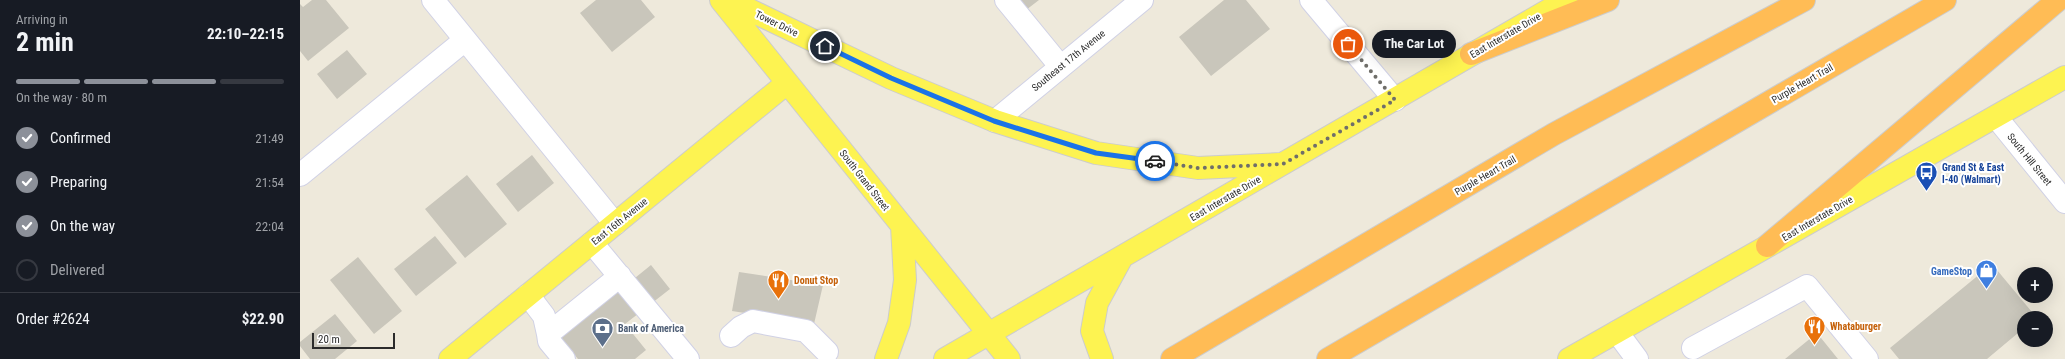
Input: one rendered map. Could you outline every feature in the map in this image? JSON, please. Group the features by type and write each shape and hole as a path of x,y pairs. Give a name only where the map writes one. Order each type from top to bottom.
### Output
{"highway":[{"path":"1471,54 1608,0"},
{"name":"Purple Heart Trail","path":"1172,359 1554,134 1804,0"},
{"name":"Purple Heart Trail","path":"1328,359 1945,0"},
{"path":"1767,246 2058,0"}],"main road":[{"name":"South Grand Street","path":"720,0 1009,359"},
{"name":"Tower Drive","path":"729,0 891,78 994,121 1096,153 1198,168 1283,164"},
{"name":"East Interstate Drive","path":"945,359 1566,0"},
{"name":"East Interstate Drive","path":"1569,359 2065,77"},
{"name":"East 16th Avenue","path":"450,359 787,83"},
{"path":"886,359 899,323 905,280 902,226"},
{"path":"1102,359 1092,331 1096,303 1122,257"}],"street":[{"path":"433,0 615,224"},
{"path":"1006,0 1060,66"},
{"name":"Southeast 17th Avenue","path":"994,121 1142,0"},
{"path":"1311,0 1395,100"},
{"path":"300,175 465,40"},
{"name":"South Hill Street","path":"1996,117 2065,202"},
{"path":"592,243 688,359"},
{"path":"548,334 620,276"},
{"path":"1693,348 1807,286 1867,359"},
{"path":"528,295 544,316 549,341 564,359"},
{"path":"731,336 741,327 753,322 806,331 827,352"},
{"path":"1617,332 1637,359"}],"building":[{"path":"312,0 326,0 349,28 308,61 300,51 300,4 303,7"},
{"path":"596,0 641,0 655,17 612,52 580,13"},
{"path":"1018,0 1039,0 1026,10"},
{"path":"1224,0 1246,0 1270,29 1211,76 1179,37"},
{"path":"347,50 367,74 337,99 317,74"},
{"path":"532,155 554,183 518,212 496,184"},
{"path":"467,175 507,224 465,258 425,209"},
{"path":"435,236 457,263 416,296 394,269"},
{"path":"358,257 402,311 374,334 330,280"},
{"name":"GameStop","path":"1992,264 2017,294 2017,303 2024,303 2031,311 2017,311 2017,334 1987,359 1899,359 1890,348"},
{"path":"651,265 670,289 625,324 646,350 635,359 578,359 561,338"},
{"path":"739,272 823,285 814,324 732,311"},
{"path":"335,314 357,341 335,359 310,359 300,346 300,342"},
{"name":"Whataburger","path":"1817,333 1838,359 1785,359"}],"way so far":[{"path":"1155,161 1198,168 1283,164 1395,100 1348,44"}],"place":[{"name":"The Car Lot","path":"1348,44"},
{"name":"Grand St & East I-40 (Walmart)","path":"1927,192"},
{"name":"GameStop","path":"1987,290"},
{"name":"Donut Stop","path":"778,300"},
{"name":"Whataburger","path":"1814,346"},
{"name":"Bank of America","path":"602,348"}],"route":[{"path":"825,46 891,78 994,121 1096,153 1155,161"}]}
